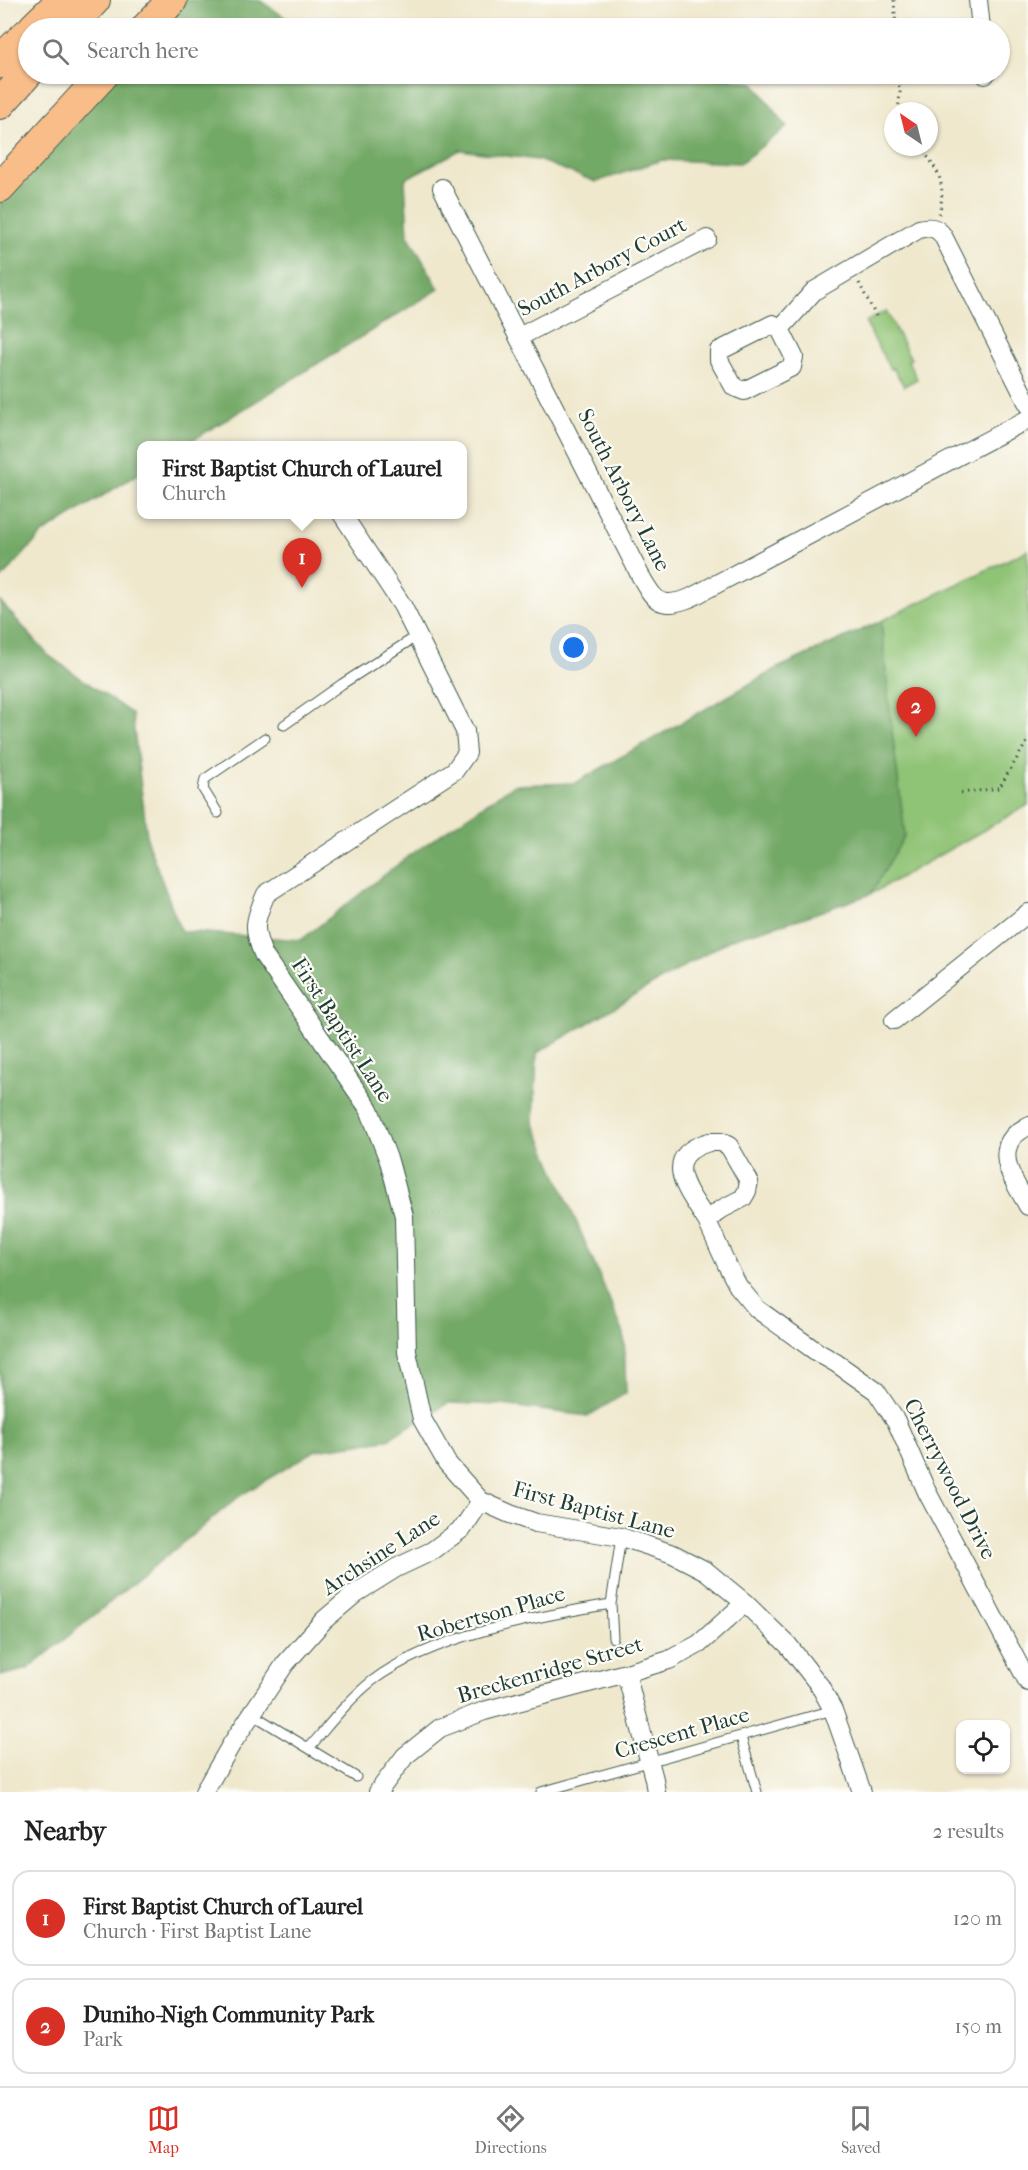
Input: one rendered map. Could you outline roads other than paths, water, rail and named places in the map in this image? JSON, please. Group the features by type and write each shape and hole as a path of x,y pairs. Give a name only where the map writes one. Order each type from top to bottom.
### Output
{"highway":[{"path":"45,18 64,0"},
{"path":"0,62 18,45"}],"main road":[{"path":"78,18 95,0"},
{"path":"155,18 172,0"},
{"path":"0,104 19,84"},
{"path":"0,187 95,84"}],"street":[{"path":"978,0 980,18"},
{"name":"South Arbory Lane","path":"442,188 640,575 653,598 664,603 679,602 690,598 1028,419"},
{"path":"780,329 814,291 919,229 936,228 944,236 1028,404"},
{"name":"South Arbory Court","path":"519,337 707,239"},
{"name":"First Baptist Lane","path":"345,519 402,605 465,732 467,753 455,770 266,894 256,916 255,935 264,956 369,1109 390,1161 404,1216 407,1352 422,1419 447,1463 481,1501 536,1523 621,1537 673,1554 706,1571 745,1603 788,1645 820,1686 833,1710 862,1792"},
{"path":"894,1020 1027,920"},
{"path":"1028,1126 1013,1137 1008,1145 1006,1157 1010,1171 1028,1206"},
{"name":"Cherrywood Drive","path":"707,1221 738,1286 757,1309 876,1391 896,1421 927,1492 1028,1682"},
{"name":"Archsine Lane","path":"207,1791 231,1745 285,1664 324,1620 356,1593 396,1568 432,1551 463,1528 481,1501"},
{"name":"Breckenridge Street","path":"378,1792 405,1756 440,1728 484,1711 669,1660 699,1644 745,1603"},
{"path":"626,1673 656,1792"}],"lane":[{"path":"284,725 342,684 417,636"},
{"path":"218,813 203,789 205,779 265,738"},
{"path":"614,1638 611,1604 621,1537"},
{"name":"Robertson Place","path":"309,1748 344,1708 371,1682 397,1664 429,1649 483,1632 561,1612 611,1604"},
{"name":"Crescent Place","path":"542,1792 833,1710"},
{"path":"252,1714 356,1776"},
{"path":"741,1737 757,1792"}],"place":[{"name":"First Baptist Church of Laurel","path":"302,588"},
{"name":"Duniho-Nigh Community Park","path":"916,737"}]}
